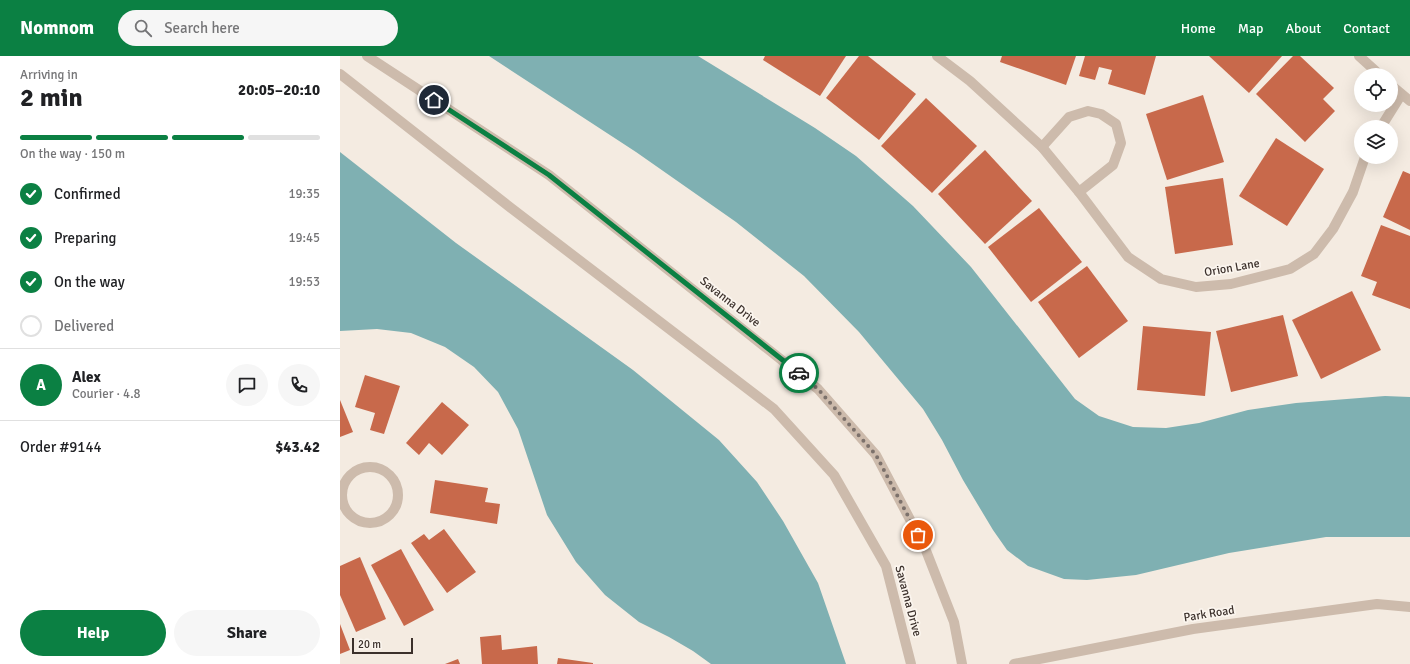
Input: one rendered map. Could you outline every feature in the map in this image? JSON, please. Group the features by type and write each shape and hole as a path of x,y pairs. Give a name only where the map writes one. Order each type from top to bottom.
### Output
{"street":[{"name":"Savanna Drive","path":"367,56 549,175 818,389 876,455 925,548 954,622 962,664"},
{"name":"Orion Lane","path":"937,56 970,81 1042,147 1128,256 1161,279 1196,287 1231,284 1290,269 1314,254 1337,223 1353,192 1363,164"},
{"path":"1359,56 1372,68"},
{"name":"Savanna Drive","path":"340,74 511,208 774,409 834,475 886,566 911,664"},
{"path":"1398,91 1410,101"},
{"path":"1385,120 1401,94"},
{"path":"1042,147 1069,117 1088,111 1101,114 1116,124 1122,143 1113,165 1079,192"},
{"path":"363,467 376,467 388,472 394,479 398,487 399,496 397,505 386,518 378,522 364,522 343,512 342,493 344,485 355,471 363,467"},
{"name":"Park Road","path":"1014,664 1201,628 1377,604 1410,607"}],"water":[{"path":"489,56 698,56 815,128 856,156 913,206 971,267 1075,399 1099,416 1133,427 1166,428 1199,423 1248,410 1296,403 1385,396 1410,397 1410,537 1326,537 1229,553 1136,575 1087,580 1064,579 1028,566 1007,550 993,530 923,409 859,332 804,276 736,222 636,152"},
{"path":"340,152 456,243 633,370 719,440 757,482 783,521 818,583 846,664 711,664 693,651 669,637 639,622 605,595 576,562 547,515 518,429 498,392 474,367 445,347 411,333 377,329 340,331"}],"building":[{"path":"765,56 846,56 820,96 763,60"},
{"path":"859,56 868,56 916,94 879,140 826,98"},
{"path":"1002,56 1076,56 1066,85 1000,62"},
{"path":"1085,56 1156,56 1145,95 1108,84 1112,70 1099,67 1095,80 1079,76"},
{"path":"1209,56 1282,56 1249,93"},
{"path":"1293,56 1300,56 1334,88 1323,99 1335,111 1305,142 1256,94"},
{"path":"1203,95 1224,162 1167,180 1146,114"},
{"path":"926,98 977,146 932,193 881,146"},
{"path":"1276,138 1324,169 1287,226 1239,196"},
{"path":"985,150 1032,201 985,244 938,194"},
{"path":"1403,171 1410,174 1410,230 1383,217"},
{"path":"1223,178 1233,245 1175,254 1165,187"},
{"path":"1039,208 1082,262 1031,302 988,247"},
{"path":"1381,225 1410,236 1410,309 1372,295 1377,282 1361,276"},
{"path":"1087,266 1128,321 1079,358 1038,302"},
{"path":"1352,291 1381,350 1321,379 1292,320"},
{"path":"1283,315 1298,376 1231,392 1216,331"},
{"path":"1143,326 1211,332 1205,396 1137,390"},
{"path":"365,375 400,386 384,434 370,430 375,413 355,407"},
{"path":"340,400 353,432 340,437"},
{"path":"442,402 469,425 442,455 429,443 419,455 406,443"},
{"path":"435,480 488,488 485,502 500,504 497,524 430,513"},
{"path":"444,529 476,572 447,593 411,543 424,534 429,540"},
{"path":"401,549 434,610 404,626 371,565"},
{"path":"360,557 386,619 356,632 340,595 340,566"},
{"path":"340,624 350,650 340,654"},
{"path":"501,635 502,650 537,646 538,664 482,664 480,637"},
{"path":"558,658 593,663 593,664 557,664"},
{"path":"458,659 460,664 445,664"}],"way so far":[{"path":"799,373 818,389 876,455 918,535"}],"route":[{"path":"434,100 549,175 799,373"}]}
